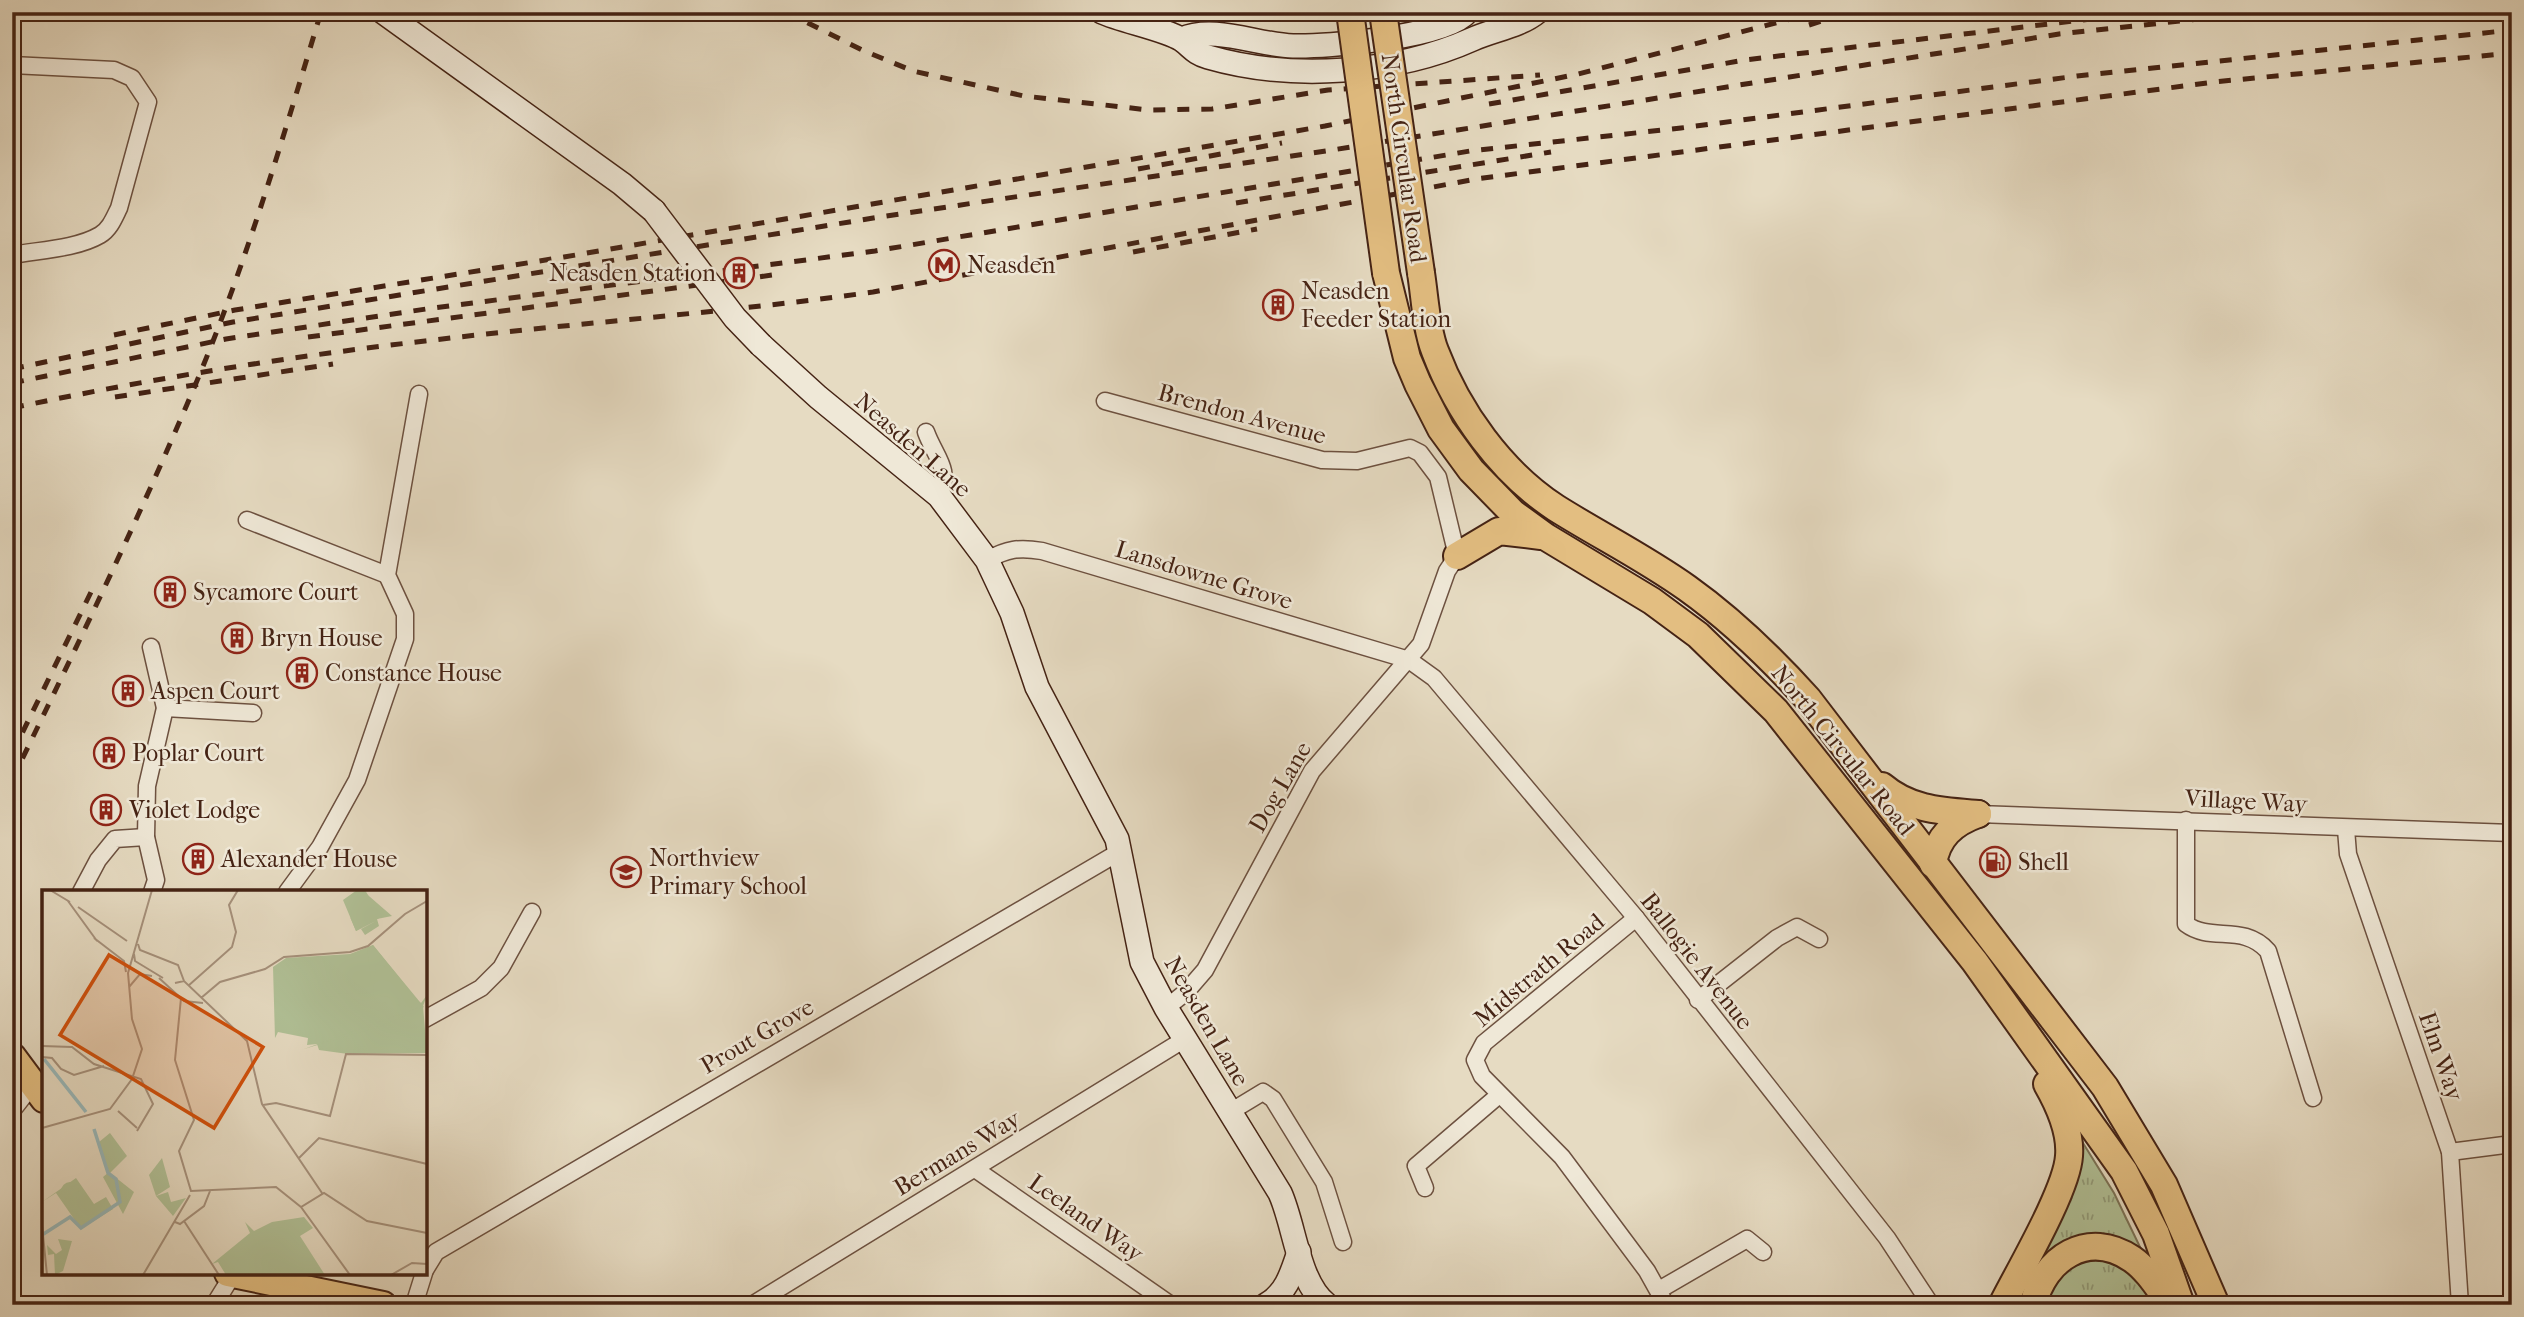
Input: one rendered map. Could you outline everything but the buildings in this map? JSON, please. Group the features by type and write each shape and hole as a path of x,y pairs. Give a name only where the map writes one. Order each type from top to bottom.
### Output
{"main road":[{"name":"Neasden Lane","path":"383,12 622,184 654,211 735,318 818,397 939,496 986,560 1012,613 1037,687 1107,817 1121,850 1137,946 1166,1007 1280,1193 1291,1218 1306,1278 1327,1305"},
{"path":"1102,12 1181,39 1191,51 1232,63 1324,69 1380,66 1452,50 1528,17"},
{"name":"North Circular Road","path":"1350,12 1386,273 1407,358 1441,429 1490,491 1513,513 1546,537 1652,601 1698,635 1776,711 1975,962 2124,1171 2156,1234 2181,1305"},
{"name":"North Circular Road","path":"1383,12 1433,348 1448,383 1470,420 1503,461 1555,507 1651,563 1726,618 1783,671 1867,774 2105,1087 2164,1185 2216,1305"},
{"path":"1181,39 1196,33 1265,44 1317,45 1384,39 1431,29 1467,12"},
{"path":"1489,12 1503,20 1528,17"},
{"path":"1457,556 1499,531 1546,537"},
{"path":"1867,774 1898,800 1931,811 1978,814"},
{"path":"1933,864 1936,847 1946,833 1959,821 1978,814"},
{"path":"1975,962 2055,1098 2066,1128 2069,1156 2062,1184 2002,1305"},
{"path":"12,1056 38,1092"},
{"path":"2164,1185 2231,1305"},
{"path":"2033,1305 2044,1274 2054,1263 2066,1254 2101,1247 2119,1251 2134,1260 2171,1305"},
{"path":"1266,1305 1276,1300 1291,1278 1298,1252"},
{"path":"230,1275 383,1305"}],"street":[{"path":"12,65 114,70 132,78 148,102 112,223 101,234 83,241 12,255"},
{"path":"288,890 320,847 357,780 405,639 405,614 387,575 419,394"},
{"name":"Brendon Avenue","path":"1105,401 1322,460 1357,461 1410,448 1420,453 1438,477 1457,556"},
{"path":"926,432 945,472 939,496"},
{"path":"247,520 387,575"},
{"name":"Lansdowne Grove","path":"986,560 1005,550 1021,547 1042,551 1409,660"},
{"name":"Dog Lane","path":"1166,1007 1193,987 1205,970 1312,771 1333,743 1409,660 1428,629 1447,571 1457,556"},
{"path":"151,647 165,708 147,786 146,837 156,880 153,890"},
{"name":"Ballogie Avenue","path":"1409,660 1434,678 1636,918 1887,1238 1931,1305"},
{"path":"165,708 253,713"},
{"name":"Village Way","path":"1978,814 2512,833"},
{"path":"2186,820 2186,924 2194,930 2243,935 2258,940 2268,950 2313,1098"},
{"name":"Elm Way","path":"2346,829 2348,854 2450,1152 2460,1305"},
{"path":"82,890 98,860 115,839 146,837"},
{"name":"Prout Grove","path":"427,1268 436,1252 1121,850"},
{"path":"427,1018 481,988 502,968 532,912"},
{"name":"Midstrath Road","path":"1500,1095 1482,1076 1475,1060 1485,1042 1636,918"},
{"path":"1698,1000 1777,938 1797,927 1819,939"},
{"name":"Bermans Way","path":"751,1305 1185,1039"},
{"path":"12,1111 38,1092"},
{"path":"1230,1112 1262,1093 1273,1099 1324,1182 1343,1242"},
{"path":"1426,1188 1416,1166 1500,1095 1562,1157 1663,1297 1747,1239 1763,1252"},
{"path":"2450,1152 2512,1143"},
{"name":"Leeland Way","path":"975,1168 1171,1305"},
{"path":"214,1305 230,1275"},
{"name":"Prout Grove","path":"414,1305 424,1275"}],"green space":[{"path":"2078,1135 2114,1193 2140,1247 2109,1236 2022,1305 2011,1305"},
{"path":"2082,1257 2121,1261 2158,1305 2049,1305 2053,1281"}],"railway":[{"path":"12,780 127,540 210,348 261,205 321,12"},
{"path":"786,12 862,50 913,71 1024,96 1149,110 1212,109 1328,90 1540,75"},
{"path":"114,335 235,310 564,257 1325,126 1578,74 1818,12"},
{"path":"1809,25 1849,12"},
{"path":"1489,104 1745,60 2150,12"},
{"path":"12,369 233,322 886,216 1326,151 2059,34 2265,12"},
{"path":"12,383 226,339 426,309 875,251 1470,151 1681,128 2077,76 2512,30"},
{"path":"12,408 166,378 321,354 873,292 1476,179 2214,82 2512,53"},
{"path":"1138,169 1282,143"},
{"path":"1236,203 1551,152"},
{"path":"1133,252 1257,229"},
{"path":"308,337 780,274"},
{"path":"115,397 333,364"},
{"path":"12,754 92,590"}],"place":[{"name":"Neasden","path":"944,265"},
{"name":"Neasden Station","path":"739,273"},
{"name":"Neasden Feeder Station","path":"1278,305"},
{"name":"Sycamore Court","path":"170,592"},
{"name":"Bryn House","path":"237,638"},
{"name":"Constance House","path":"302,673"},
{"name":"Aspen Court","path":"128,691"},
{"name":"Poplar Court","path":"109,753"},
{"name":"Violet Lodge","path":"106,810"},
{"name":"Alexander House","path":"198,859"},
{"name":"Shell","path":"1995,862"},
{"name":"Northview Primary School","path":"626,872"}]}
